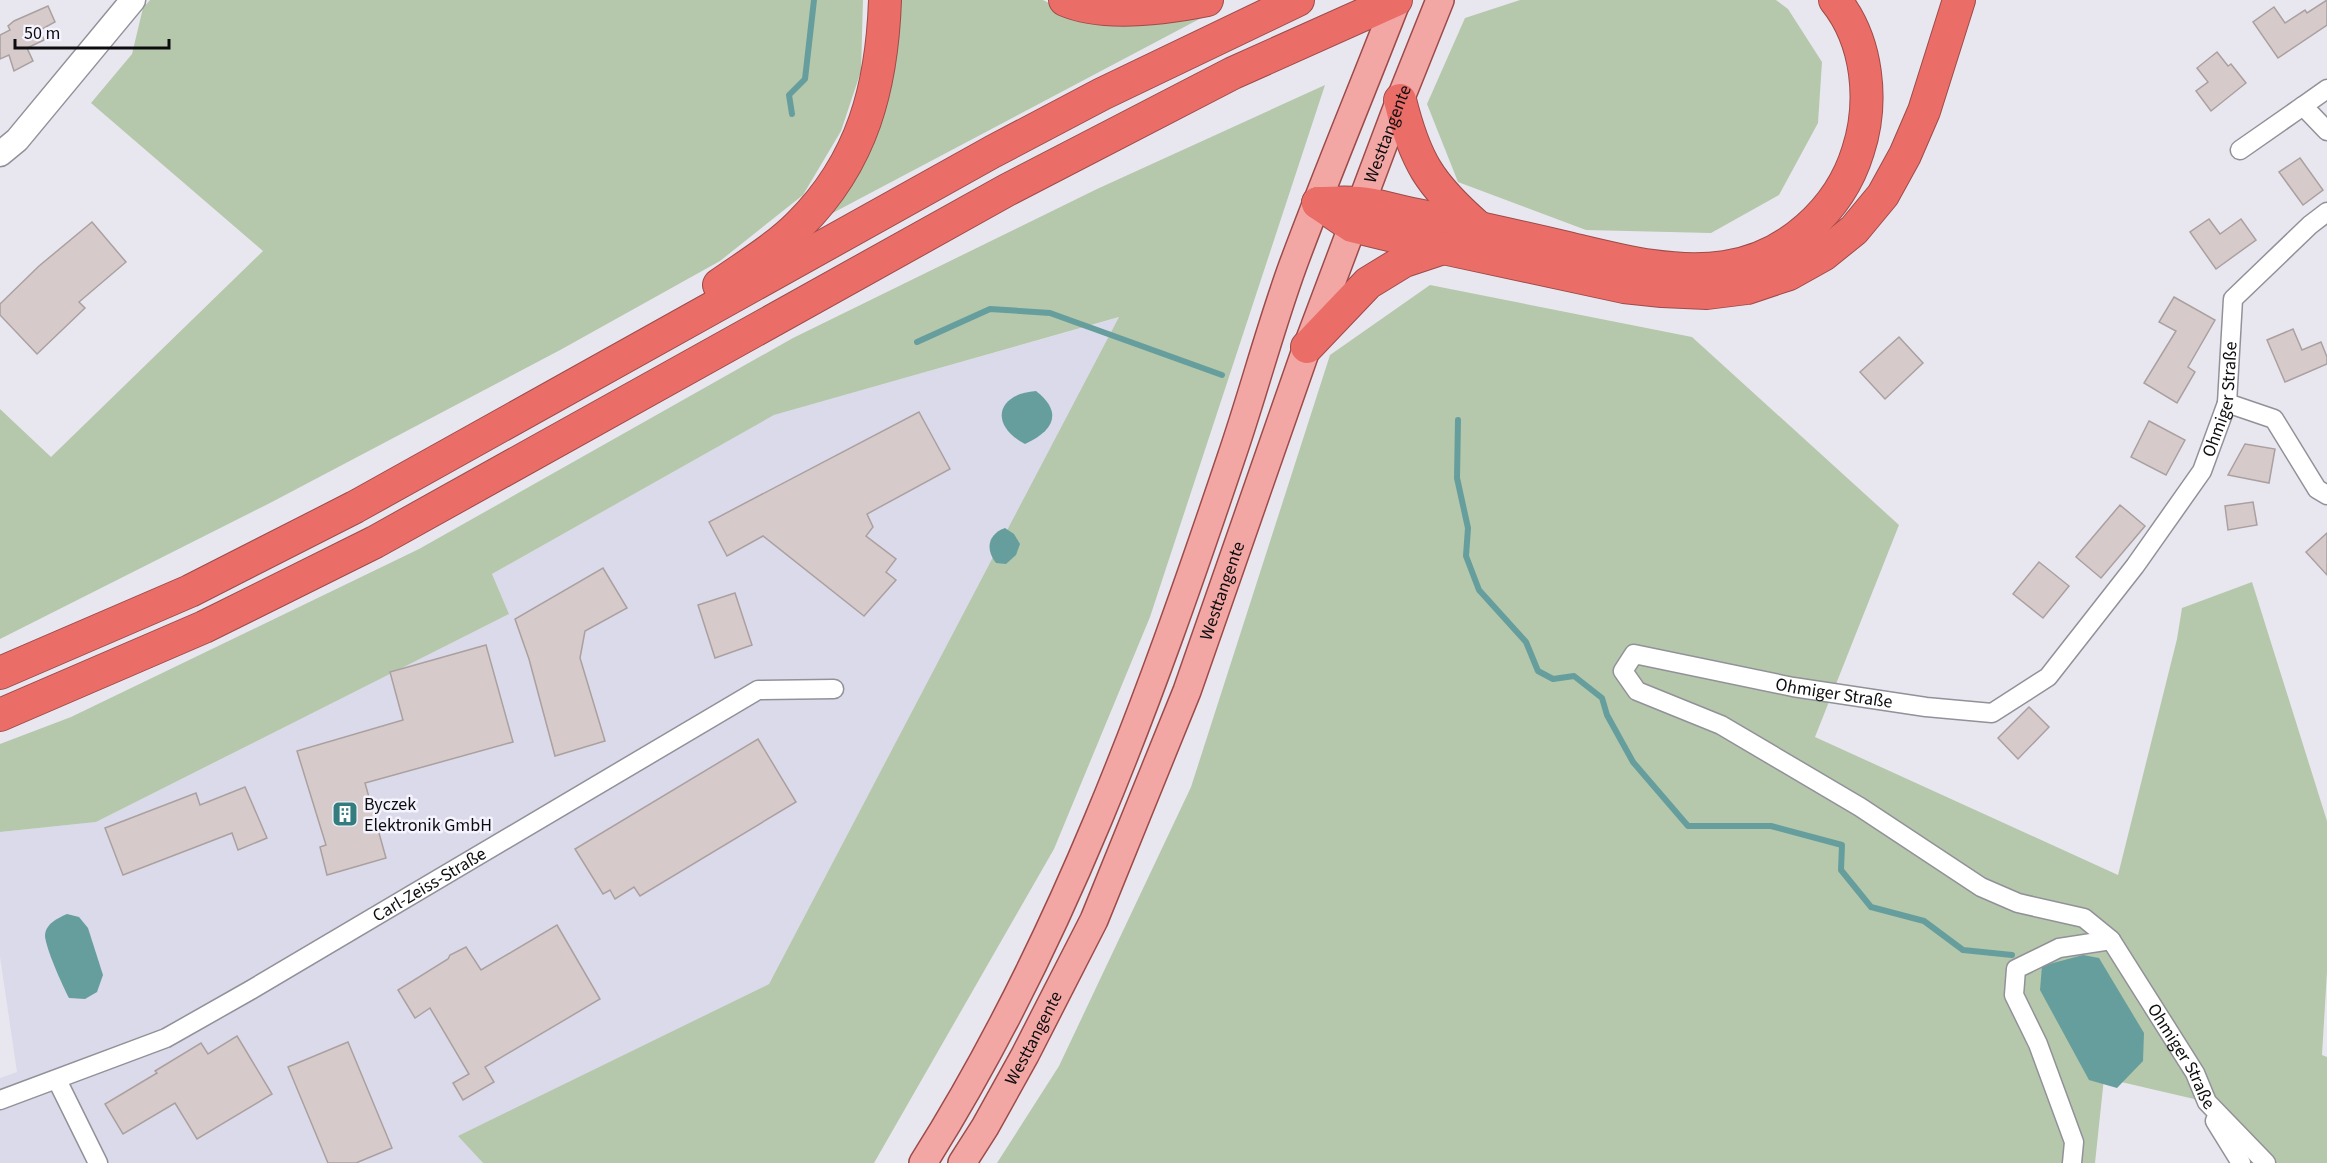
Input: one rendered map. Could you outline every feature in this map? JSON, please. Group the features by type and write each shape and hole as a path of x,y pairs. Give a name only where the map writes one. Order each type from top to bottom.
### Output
{"highway":[{"path":"605,369 764,253 798,226 826,197 849,161 864,128 875,88 881,53 885,0"},
{"path":"1065,0 1116,9 1147,8 1208,0"},
{"path":"0,673 200,585 355,507 992,152 1102,94 1298,0"},
{"path":"0,714 204,627 375,542 1007,190 1233,73 1396,0"},
{"path":"1356,214 1478,227 1593,254 1659,266 1691,269 1725,267 1759,258 1789,243 1816,222 1838,195 1854,165 1864,133 1868,99 1864,65 1854,33 1835,0"},
{"path":"1318,202 1356,214 1443,248 1624,287 1707,293 1747,288 1789,274 1823,255 1854,230 1883,195 1905,155 1924,111 1959,0"},
{"path":"1400,100 1409,137 1426,171 1449,202 1478,227"},
{"path":"1307,347 1368,283 1404,261 1443,248"}],"main road":[{"name":"Westtangente","path":"923,1163 958,1108 996,1038 1063,903 1124,759 1179,611 1293,267 1396,0"},
{"name":"Westtangente","path":"962,1163 1025,1055 1094,920 1187,691 1307,347 1356,214 1440,0"}],"street":[{"path":"0,154 17,140 133,0"},
{"path":"2240,150 2327,89"},
{"path":"2303,106 2327,131"},
{"name":"Ohmiger Straße","path":"2266,1163 2207,1102 2195,1073 2110,940 2084,918 2018,903 1981,887 1860,807 1721,725 1638,691 1623,671 1634,654 1804,688 1926,707 1992,713 2048,677 2135,566 2202,471 2226,403 2233,299 2310,225 2327,212"},
{"path":"2226,403 2274,419 2317,489 2327,495"},
{"name":"Carl-Zeiss-Straße","path":"0,1100 166,1038 758,690 834,689"},
{"path":"2072,1163 2074,1142 2038,1044 2014,995 2016,969 2059,948 2110,940"},
{"path":"57,1080 98,1163"},
{"path":"2207,1102 2217,1125 2241,1163"}],"shaded area":[{"path":"150,0 863,0 861,71 841,131 803,195 720,261 562,349 270,503 0,639 0,409 51,457 263,251 91,103 132,54 143,8"},
{"path":"892,0 1043,0 1067,12 1205,16 827,216"},
{"path":"1520,0 1776,0 1788,9 1822,62 1818,123 1779,195 1711,233 1586,230 1458,182 1427,104 1465,18"},
{"path":"1325,85 1150,617 1054,849 874,1163 483,1163 458,1136 769,984 1119,317 774,415 492,574 509,614 96,822 0,832 0,744 71,717 419,549 793,338 1097,189"},
{"path":"1430,285 1692,337 1899,525 1815,737 2118,875 2177,639 2182,608 2252,582 2327,821 2327,972 2322,1055 2327,1057 2327,1163 2276,1163 2207,1102 2104,1078 2095,1163 997,1163 1059,1066 1191,787 1330,355"},
{"path":"1120,317 769,984 459,1136 483,1163 0,1163 0,1078 17,1072 0,957 0,832 96,822 509,614 492,574 774,415"},
{"path":"1036,391 1050,407 1051,421 1042,433 1025,444 1006,429 1002,420 1002,412 1005,404 1012,398 1022,393"},
{"path":"1005,528 1014,534 1020,544 1016,555 1006,564 996,563 990,552 990,542 995,534"},
{"path":"67,914 79,917 88,928 103,975 97,992 85,999 69,998 46,942 47,928"},
{"path":"2083,955 2099,958 2144,1033 2143,1061 2117,1088 2089,1080 2040,990 2042,966"}],"building":[{"path":"2327,0 2327,25 2278,58 2253,22 2274,7 2285,23"},
{"path":"48,6 55,22 40,30 44,40 27,48 33,61 14,71 9,55 0,59 0,35 10,30 8,26 14,21"},
{"path":"2217,52 2228,66 2231,64 2246,83 2211,111 2196,91 2208,82 2197,68"},
{"path":"2300,158 2323,190 2303,205 2279,172"},
{"path":"2209,219 2220,234 2241,219 2256,240 2216,269 2190,232"},
{"path":"92,222 126,262 79,302 85,308 37,354 0,315 0,304 39,266"},
{"path":"2174,297 2215,320 2188,367 2195,372 2177,403 2144,383 2176,331 2159,322"},
{"path":"2293,329 2302,350 2321,342 2327,357 2327,364 2285,382 2267,340"},
{"path":"1899,337 1923,363 1885,399 1860,372"},
{"path":"919,412 950,469 867,514 873,527 866,536 896,559 886,572 896,580 864,616 763,536 727,556 709,522"},
{"path":"2149,421 2185,440 2166,475 2131,457"},
{"path":"2245,444 2275,449 2269,483 2228,475"},
{"path":"2253,502 2257,525 2228,530 2225,506"},
{"path":"2120,505 2145,526 2101,578 2076,557"},
{"path":"2327,533 2327,575 2306,552"},
{"path":"2039,562 2069,586 2043,618 2013,594"},
{"path":"603,568 627,608 585,631 580,658 605,741 555,756 529,659 515,619"},
{"path":"735,593 752,645 715,658 698,605"},
{"path":"486,645 513,742 365,783 386,858 327,875 320,847 326,845 297,751 403,720 390,672"},
{"path":"2029,707 2049,727 2018,759 1998,738"},
{"path":"758,739 796,802 640,896 634,887 615,899 610,890 603,894 575,849"},
{"path":"245,787 267,838 238,850 232,833 123,875 105,828 196,793 200,805"},
{"path":"557,925 600,999 485,1067 494,1082 463,1100 453,1083 469,1074 430,1008 415,1018 398,990 466,947 481,970"},
{"path":"237,1036 272,1094 197,1139 175,1103 123,1134 105,1104 201,1043 208,1054"},
{"path":"348,1042 392,1148 356,1163 328,1163 288,1067"}],"waterway":[{"path":"792,114 789,95 805,79 814,0"},
{"path":"917,342 990,309 1050,313 1222,375"},
{"path":"1458,420 1457,478 1468,528 1466,556 1479,590 1526,642 1538,671 1553,679 1574,676 1602,698 1607,715 1633,762 1688,826 1771,826 1842,845 1841,870 1871,907 1924,921 1963,950 2012,955"}],"place":[{"name":"Byczek Elektronik GmbH","path":"345,814"}]}
